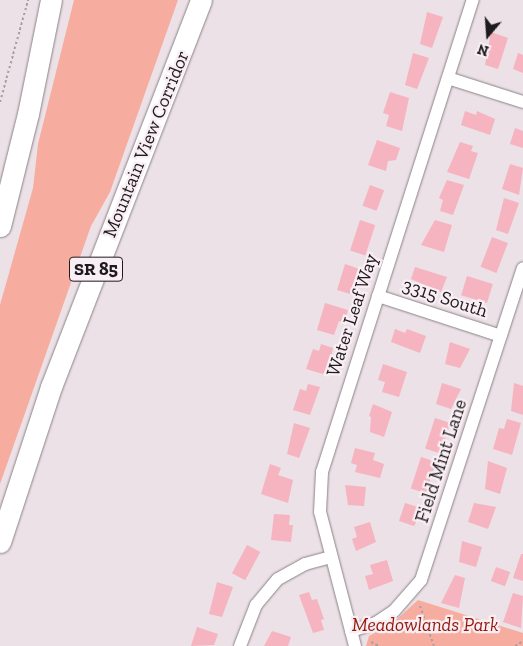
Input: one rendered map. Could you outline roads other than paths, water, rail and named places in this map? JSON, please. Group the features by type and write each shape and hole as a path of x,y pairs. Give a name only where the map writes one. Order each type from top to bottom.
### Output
{"highway":[{"path":"0,226 51,0"},
{"name":"Mountain View Corridor","path":"0,542 51,388 201,0"}],"street":[{"name":"Water Leaf Way","path":"354,646 320,512 322,472 473,0"},
{"path":"448,78 523,102"},
{"name":"Field Mint Lane","path":"351,631 376,623 390,614 409,597 421,580 523,268"},
{"name":"3315 South","path":"378,296 501,336"},
{"path":"240,646 249,620 266,591 290,572 331,557"}],"park label":[{"name":"Meadowlands Park","path":"425,625"}]}
